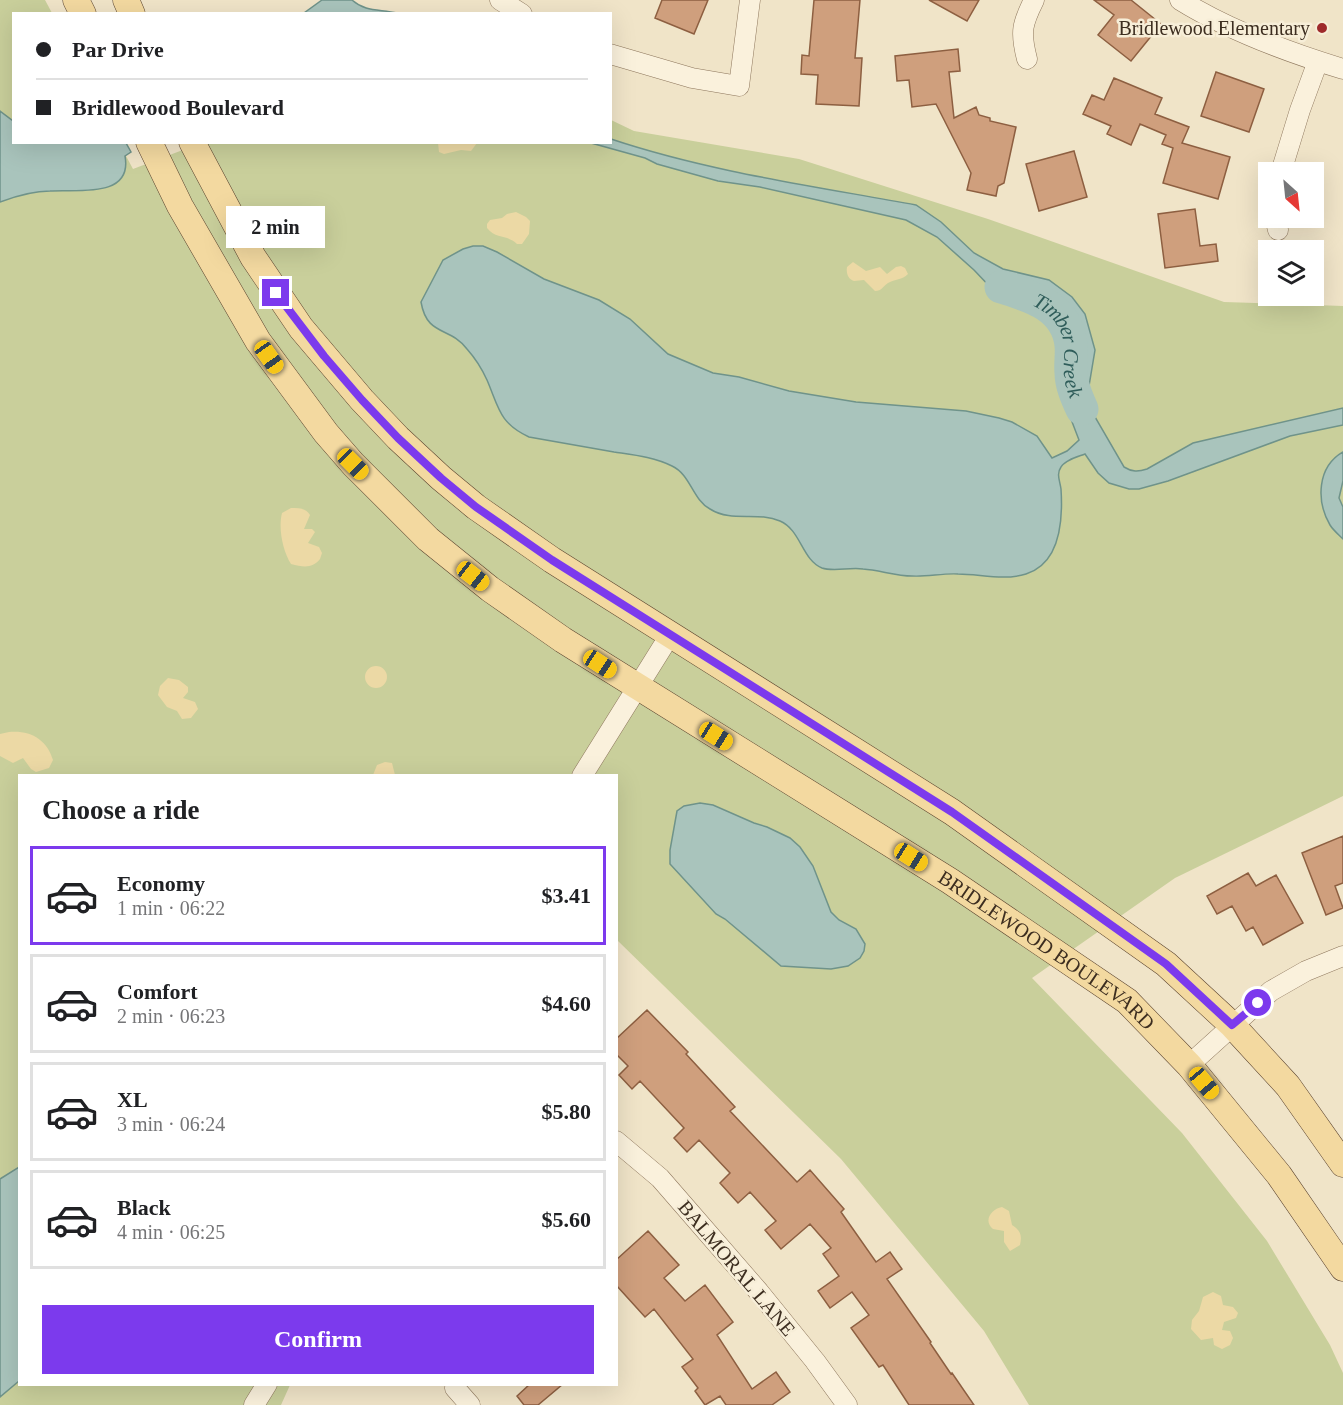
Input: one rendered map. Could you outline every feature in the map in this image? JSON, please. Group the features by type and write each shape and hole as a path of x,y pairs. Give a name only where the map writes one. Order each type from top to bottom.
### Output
{"main road":[{"name":"BRIDLEWOOD BOULEVARD","path":"150,144 180,206 258,341 292,389 353,464 429,538 457,564 523,613 638,688 950,881 1127,1001 1189,1065 1279,1175 1343,1268"},
{"path":"193,144 253,257 295,320 335,369 398,438 441,478 485,513 552,560 952,812 1166,964 1232,1025 1288,1086 1343,1164"}],"street":[{"path":"500,0 519,12"},
{"path":"612,55 692,78 739,86 750,0"},
{"path":"1027,58 1022,38 1025,18 1034,0"},
{"path":"1180,0 1235,30 1343,69"},
{"path":"1284,162 1299,110 1318,61"},
{"path":"583,774 670,635"},
{"path":"1189,1065 1271,991 1306,971 1343,956"},
{"name":"BALMORAL LANE","path":"618,1143 660,1178 808,1352 847,1405"},
{"path":"254,1405 266,1386"},
{"path":"456,1386 470,1405"}],"green space":[{"path":"0,0 45,0 51,12 12,12 12,144 120,144 133,169 198,144 612,144 612,120 634,131 799,159 988,219 1224,302 1258,303 1258,306 1343,306 1343,796 1175,878 1032,978 1182,1133 1267,1241 1330,1345 1343,1373 1343,1405 1029,1405 984,1331 841,1159 618,941 618,774 18,774 18,1386 290,1386 281,1405 0,1405"}],"sand":[{"path":"438,144 476,144 471,151 461,150 444,154 439,152"},
{"path":"516,212 530,221 529,234 522,244 494,234 487,228 490,220"},
{"path":"853,262 866,271 880,267 887,274 901,266 908,274 875,291 864,280 854,281 849,277 847,267"},
{"path":"291,508 299,508 310,515 304,529 312,529 315,532 308,543 319,547 322,553 320,559 310,566 291,564 286,553 282,540 281,519 282,513"},
{"path":"372,666 380,666 387,673 387,681 380,688 372,688 365,681 365,673"},
{"path":"168,678 179,680 188,687 188,692 183,698 195,702 198,709 191,718 182,719 177,711 167,707 158,695 160,686"},
{"path":"9,732 31,735 42,742 53,760 49,768 36,772 23,758 13,763 0,756 0,734"},
{"path":"385,762 392,763 395,774 373,774 377,765"},
{"path":"1002,1207 1009,1211 1012,1225 1021,1236 1020,1245 1010,1251 1004,1242 1004,1231 993,1229 989,1222 992,1213"},
{"path":"1213,1292 1221,1296 1223,1305 1233,1307 1238,1313 1236,1318 1224,1322 1222,1330 1230,1331 1233,1338 1230,1345 1222,1349 1214,1345 1213,1338 1201,1340 1191,1329 1192,1320 1199,1311 1203,1297"}],"water":[{"path":"322,0 352,0 367,8 391,12 305,12"},
{"path":"0,111 12,120 12,144 127,144 131,152 125,156 125,170 120,179 112,185 100,189 37,192 0,202"},
{"path":"612,139 686,161 916,205 941,222 974,253 1003,269 1049,280 1072,297 1085,314 1095,350 1088,392 1090,404 1124,467 1130,470 1147,469 1193,443 1343,408 1343,425 1290,436 1168,481 1139,489 1129,489 1109,483 1098,473 1085,454 1065,462 1059,472 1061,514 1057,539 1047,560 1026,574 1009,577 966,574 912,576 858,569 822,568 810,559 787,525 771,518 727,515 710,509 699,499 683,475 672,466 644,457 529,437 511,426 501,414 485,376 473,356 460,342 428,321 424,313 421,302 443,260 463,249 483,246 544,279 599,300 630,319 668,354 713,373 739,377 789,391 856,402 966,411 999,418 1012,422 1037,436 1052,458 1067,451 1079,440 1061,393 1064,380 1073,363 1076,346 1073,332 1066,320 1048,303 994,291 937,237 906,220 760,187 718,181 657,164 645,158 595,144 612,144"},
{"path":"1343,452 1343,481 1339,498 1343,507 1343,539 1334,531 1325,516 1321,485 1328,466"},
{"path":"700,803 713,805 767,827 790,838 800,847 813,866 831,912 839,920 856,929 865,944 860,958 848,966 831,969 781,966 716,914 670,864 670,850 677,811 684,806"},
{"path":"18,1168 18,1382 0,1397 0,1179"}],"building":[{"path":"662,0 708,0 694,34 655,18"},
{"path":"814,0 860,0 855,58 862,58 859,106 816,104 818,75 801,74 802,55 809,56"},
{"path":"929,0 979,0 967,21"},
{"path":"1094,0 1131,0 1161,24 1131,61 1098,35 1114,15"},
{"path":"958,49 960,71 949,72 954,118 976,107 979,115 990,118 990,121 1016,127 1004,183 998,186 996,196 967,190 971,173 936,104 912,107 909,80 897,81 895,56"},
{"path":"1216,72 1264,89 1249,132 1201,116"},
{"path":"1114,78 1162,98 1155,114 1189,127 1182,143 1230,157 1218,199 1163,183 1173,148 1162,144 1166,135 1140,124 1131,145 1107,134 1111,126 1083,114 1092,95 1104,100"},
{"path":"1074,151 1087,197 1039,211 1026,164"},
{"path":"1195,209 1200,246 1216,244 1218,261 1165,268 1158,214"},
{"path":"1343,836 1343,883 1335,886 1343,908 1326,915 1302,853"},
{"path":"1248,873 1256,886 1276,875 1303,923 1263,945 1253,927 1246,931 1232,906 1217,914 1207,896"},
{"path":"647,1010 688,1052 686,1054 735,1107 730,1111 797,1182 810,1170 844,1209 841,1212 876,1262 890,1252 902,1269 887,1279 974,1405 909,1405 883,1365 879,1367 851,1328 869,1315 852,1292 830,1308 818,1291 839,1276 823,1254 831,1248 810,1224 781,1249 765,1230 776,1221 750,1192 738,1203 720,1183 730,1173 699,1140 687,1152 674,1138 684,1128 640,1081 632,1089 619,1075 628,1066 618,1056 618,1037"},
{"path":"648,1231 679,1265 664,1278 685,1301 705,1285 733,1322 717,1335 752,1389 776,1372 790,1392 772,1405 726,1405 720,1396 705,1405 695,1391 698,1388 682,1367 693,1359 654,1309 645,1317 618,1287 618,1258"},
{"path":"528,1386 561,1386 538,1405 524,1405 517,1396"}],"waterway":[{"name":"Timber Creek","path":"1001,287 1036,299 1055,312 1063,321 1071,345 1072,382 1082,409"}],"place":[{"name":"Bridlewood Elementary","path":"1322,28"}],"route":[{"path":"276,293 301,328 362,400 398,438 476,507 552,560 952,812 1166,964 1232,1025 1258,1003"}]}
